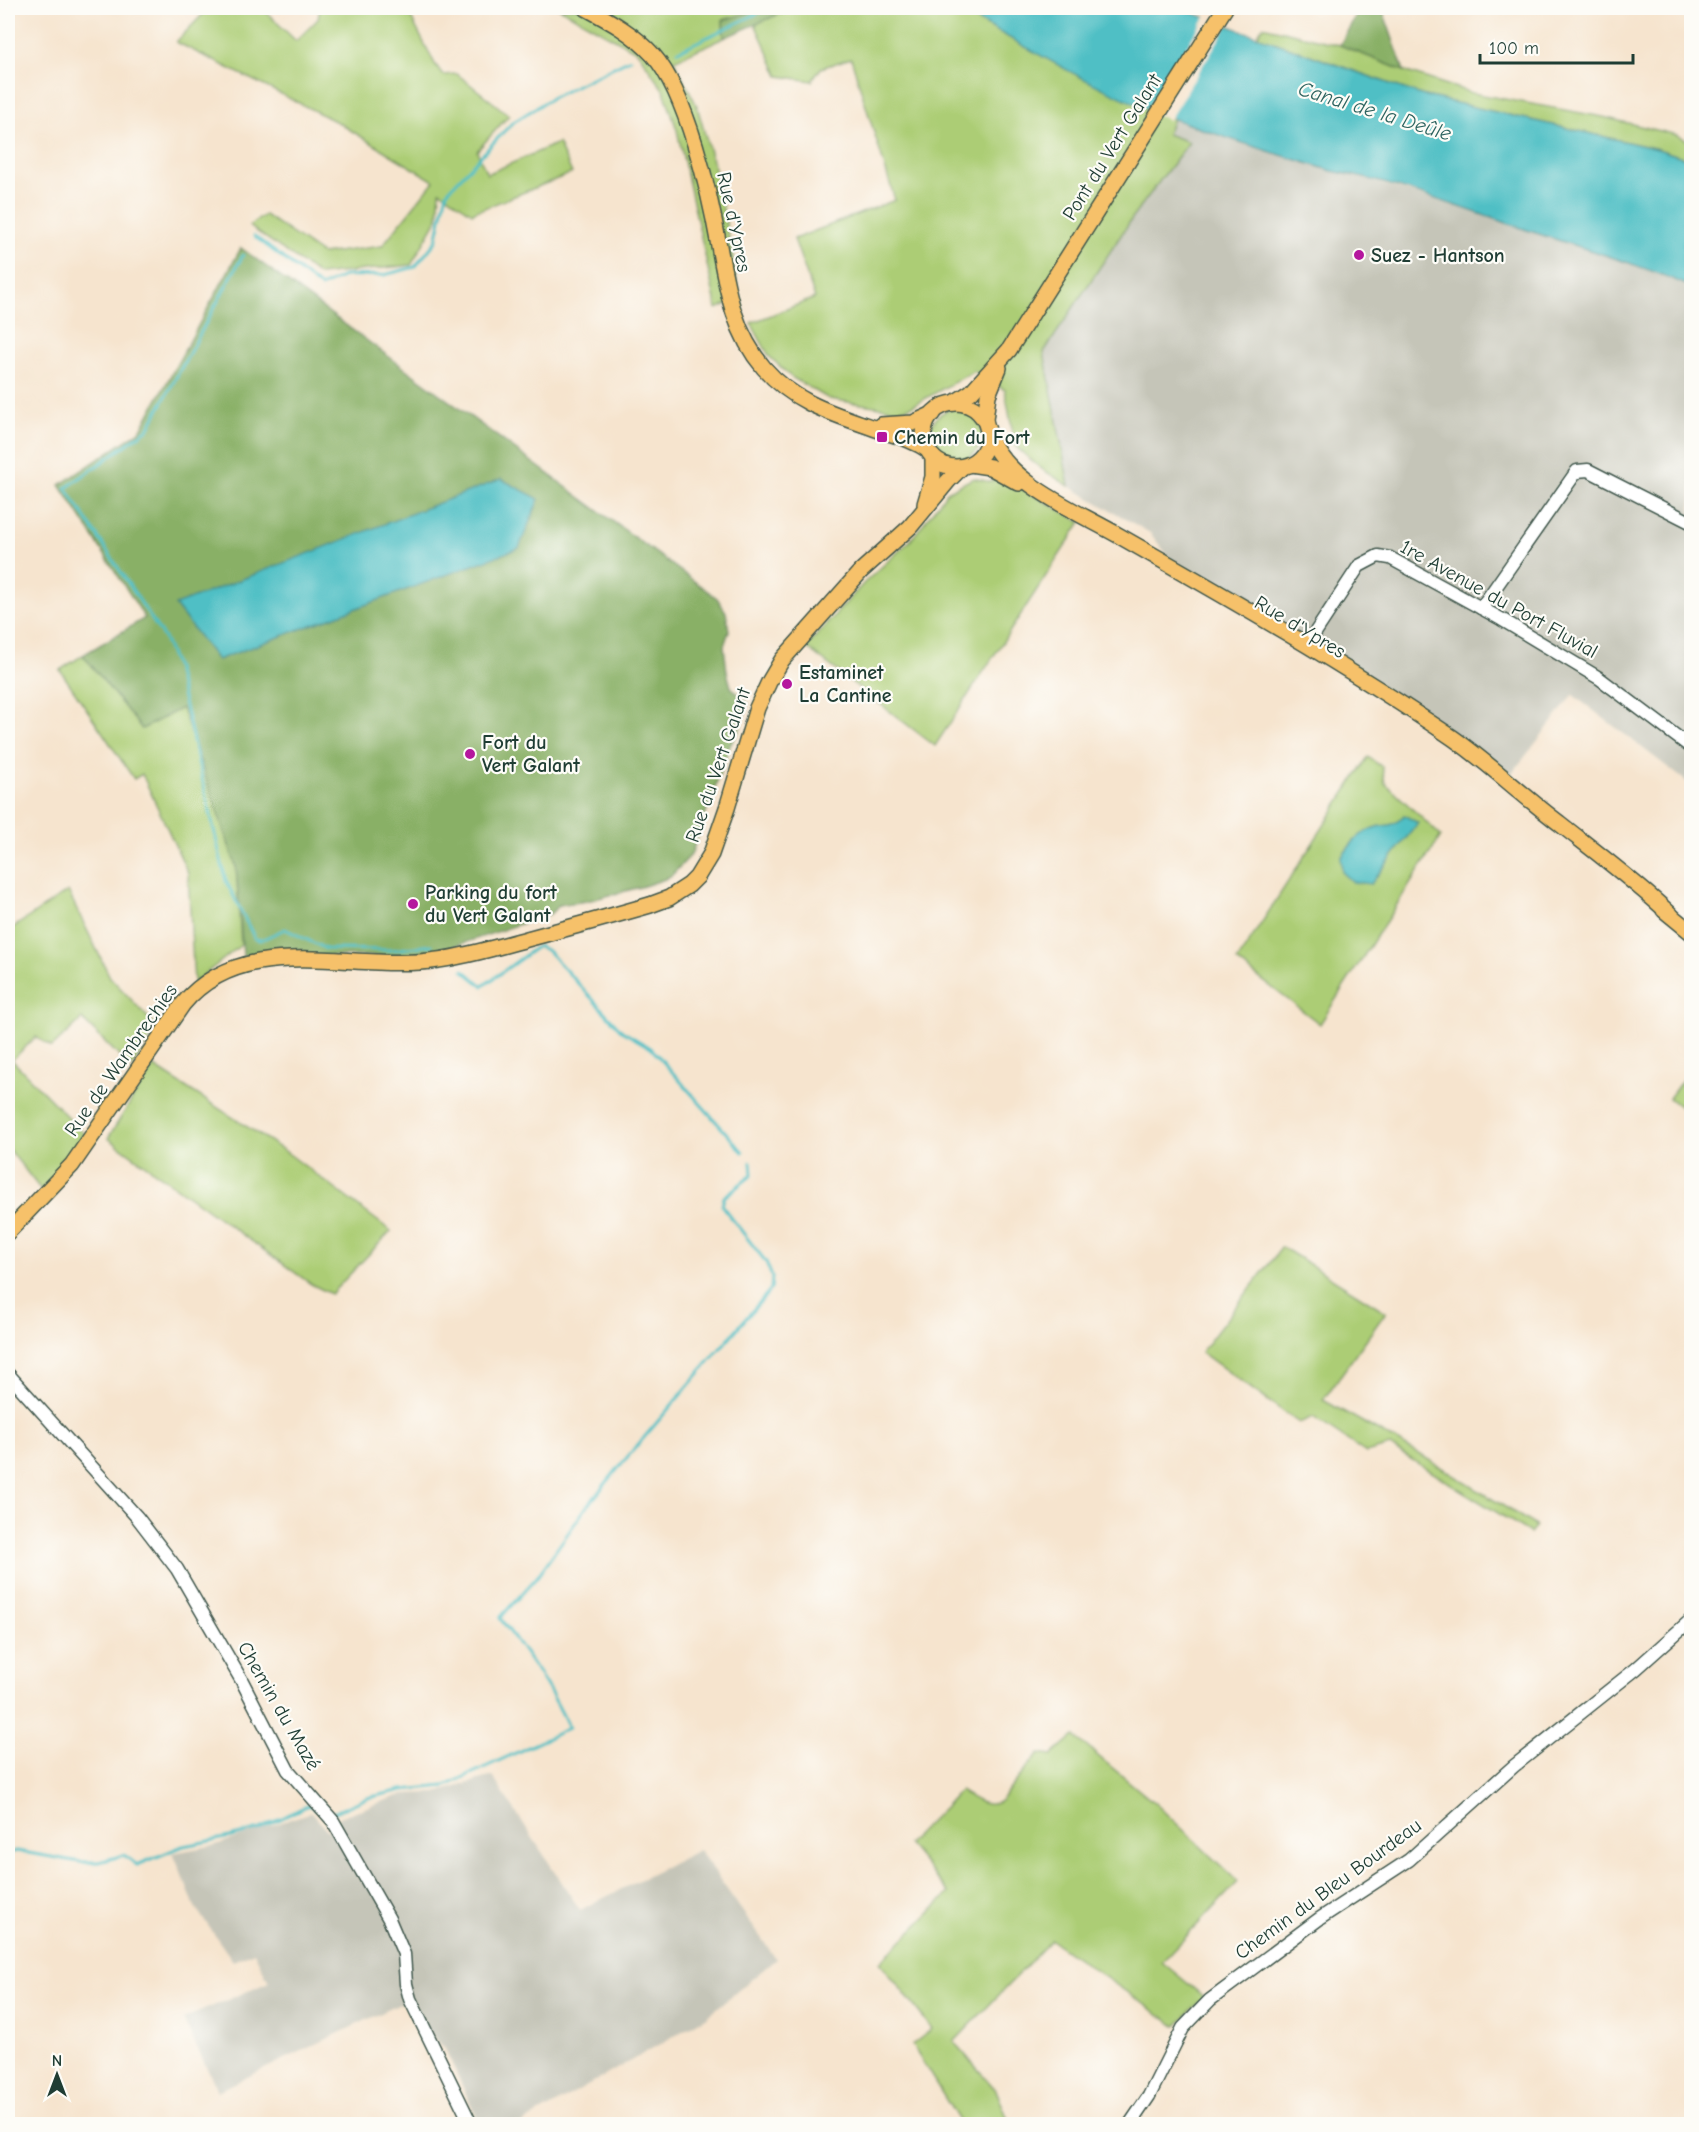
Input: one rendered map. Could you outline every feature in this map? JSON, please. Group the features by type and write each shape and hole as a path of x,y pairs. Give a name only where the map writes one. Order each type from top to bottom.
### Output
{"main road":[{"name":"Rue d'Ypres","path":"586,8 624,30 645,46 673,87 706,186 731,307 753,354 773,378 795,397 827,413 861,422 911,441 930,453"},
{"name":"Pont du Vert Galant","path":"1009,350 1225,8"},
{"path":"916,520 932,483 930,453 924,433 926,425 933,414 945,405 954,403 971,393 1009,350"},
{"path":"916,520 948,481 981,456 986,449 988,395 1009,350"},
{"path":"954,403 972,407 987,426"},
{"name":"Rue d'Ypres","path":"861,422 887,425 907,424 919,422 933,414"},
{"name":"Rue d'Ypres","path":"987,426 998,452 1036,488 1360,676 1455,740 1561,825 1614,879 1671,915 1692,933"},
{"path":"930,453 944,465 966,466"},
{"name":"Rue d'Ypres","path":"966,466 990,467 1062,503"},
{"name":"Rue du Vert Galant","path":"439,960 471,954 650,905 677,894 693,882 715,845 757,708 777,667 791,648 861,571 916,520"},
{"name":"Rue d'Ypres","path":"1186,574 1244,618 1340,675 1400,704"},
{"name":"Rue de Wambrechies","path":"8,1232 54,1186 81,1153 183,1004 199,986 218,974 249,962 275,959 404,962 439,960"}],"street":[{"path":"1481,608 1577,471 1588,470 1692,523"},
{"name":"1re Avenue du Port Fluvial","path":"1307,645 1359,566 1378,556 1390,558 1481,608 1599,678 1692,748"},
{"name":"Chemin du Mazé","path":"8,1374 141,1522 172,1561 214,1632 288,1770 333,1821 397,1933 404,1954 406,1984 410,1999 471,2124"},
{"name":"Chemin du Bleu Bourdeau","path":"1130,2124 1149,2096 1183,2028 1210,2000 1327,1914 1409,1860 1514,1766 1648,1659 1692,1619"}],"shaded area":[{"path":"1173,119 1255,148 1441,201 1610,256 1691,287 1691,785 1573,695 1510,776 1166,557 1166,553 1150,533 1069,486 1044,352 1135,214 1188,143 1167,134"},
{"path":"492,1776 580,1910 699,1850 776,1959 705,2018 521,2124 480,2124 445,2049 402,2003 218,2091 183,2019 269,1982 254,1952 233,1961 195,1907 173,1853 216,1845 311,1812 328,1831 339,1817 404,1794 436,1793"}],"green space":[{"path":"209,8 262,8 296,41 318,19 320,8 406,8 443,75 457,74 509,115 477,151 487,174 558,143 572,173 472,213 440,191 438,218 411,265 319,275 249,226 265,215 322,254 382,246 434,181 337,122 176,42"},
{"path":"559,8 755,8 747,13 723,20 724,38 674,60 697,106 715,170 734,262 738,299 717,309 677,130 664,91 638,52"},
{"path":"755,8 793,8 724,38 723,20 747,13"},
{"path":"793,8 959,8 1072,71 1173,119 1167,134 1189,142 1135,214 1044,352 1069,486 1040,468 1015,446 1005,390 974,371 912,406 900,410 829,399 791,377 769,356 751,323 815,298 794,239 895,200 851,58 821,68 812,81 779,76 755,24"},
{"path":"1360,8 1382,8 1404,71 1340,45"},
{"path":"1263,26 1340,45 1404,71 1472,93 1603,117 1677,135 1691,142 1691,160 1658,149 1421,95 1257,36"},
{"path":"241,248 717,598 726,612 729,631 724,646 731,687 748,703 739,731 730,745 691,855 672,875 641,887 587,901 559,905 550,914 425,956 243,956 236,866 182,708 142,729 83,655 145,618 60,485 140,431"},
{"path":"956,409 966,411 974,417 980,425 982,435 980,445 974,453 966,459 956,461 946,459 938,453 932,445 930,435 932,425 938,417 946,411"},
{"path":"998,475 1081,522 935,746 806,647 864,583 911,540 947,492 973,478 991,482"},
{"path":"83,655 142,729 182,707 236,866 241,945 194,983 188,873 142,774 134,779 60,670"},
{"path":"1368,757 1382,767 1385,783 1441,836 1320,1024 1237,961"},
{"path":"68,891 110,977 157,1027 131,1068 82,1019 52,1047 36,1037 12,1060 87,1137 41,1190 8,1148 8,931"},
{"path":"153,1066 285,1151 391,1231 331,1294 311,1284 108,1138"},
{"path":"1691,1068 1691,1115 1669,1098"},
{"path":"1282,1247 1386,1312 1323,1400 1416,1452 1536,1526 1530,1533 1390,1446 1366,1453 1313,1417 1299,1423 1201,1352"},
{"path":"1074,1736 1157,1805 1238,1882 1162,1962 1204,1997 1176,2026 1051,1940 954,2042 996,2090 1010,2124 961,2124 912,2045 932,2029 880,1962 949,1893 908,1844 960,1791 986,1804 996,1803 1001,1800 1039,1753 1052,1755"}],"water":[{"name":"Canal de la Deûle","path":"959,8 1179,8 1421,95 1658,149 1691,160 1691,287 1629,263 1429,197 1381,182 1332,171 1181,122 1092,83"},
{"path":"501,479 539,499 519,548 217,660 175,605"},
{"path":"1404,815 1418,823 1371,884 1353,882 1342,872 1341,858 1351,844 1368,830 1393,824"}],"pier":[{"path":"1207,14 1229,23 1169,120 1147,111"}],"waterway":[{"path":"678,51 769,8"},
{"path":"254,236 321,287 344,276 384,275 415,267 436,241 447,192 512,123 553,97 630,59"},
{"path":"243,255 148,429 66,488 164,638 176,668 226,881 255,939 261,940 285,929 326,949 392,950 432,945"},
{"path":"463,970 483,986 538,946 548,951 622,1031 651,1048 743,1152"},
{"path":"335,1812 367,1798 402,1790 445,1786 569,1728 546,1685 500,1618 537,1577 585,1509 624,1461 771,1289 772,1277 766,1262 722,1206 724,1197 752,1175 751,1162"},
{"path":"8,1853 17,1851 80,1862 99,1862 124,1855 137,1865 183,1846 260,1829 304,1807 311,1805 314,1808"}],"place":[{"name":"Suez - Hantson","path":"1359,255"},
{"name":"Chemin du Fort","path":"882,437"},
{"name":"Estaminet La Cantine","path":"787,684"},
{"name":"Fort du Vert Galant","path":"470,754"},
{"name":"Parking du fort du Vert Galant","path":"413,904"}]}
